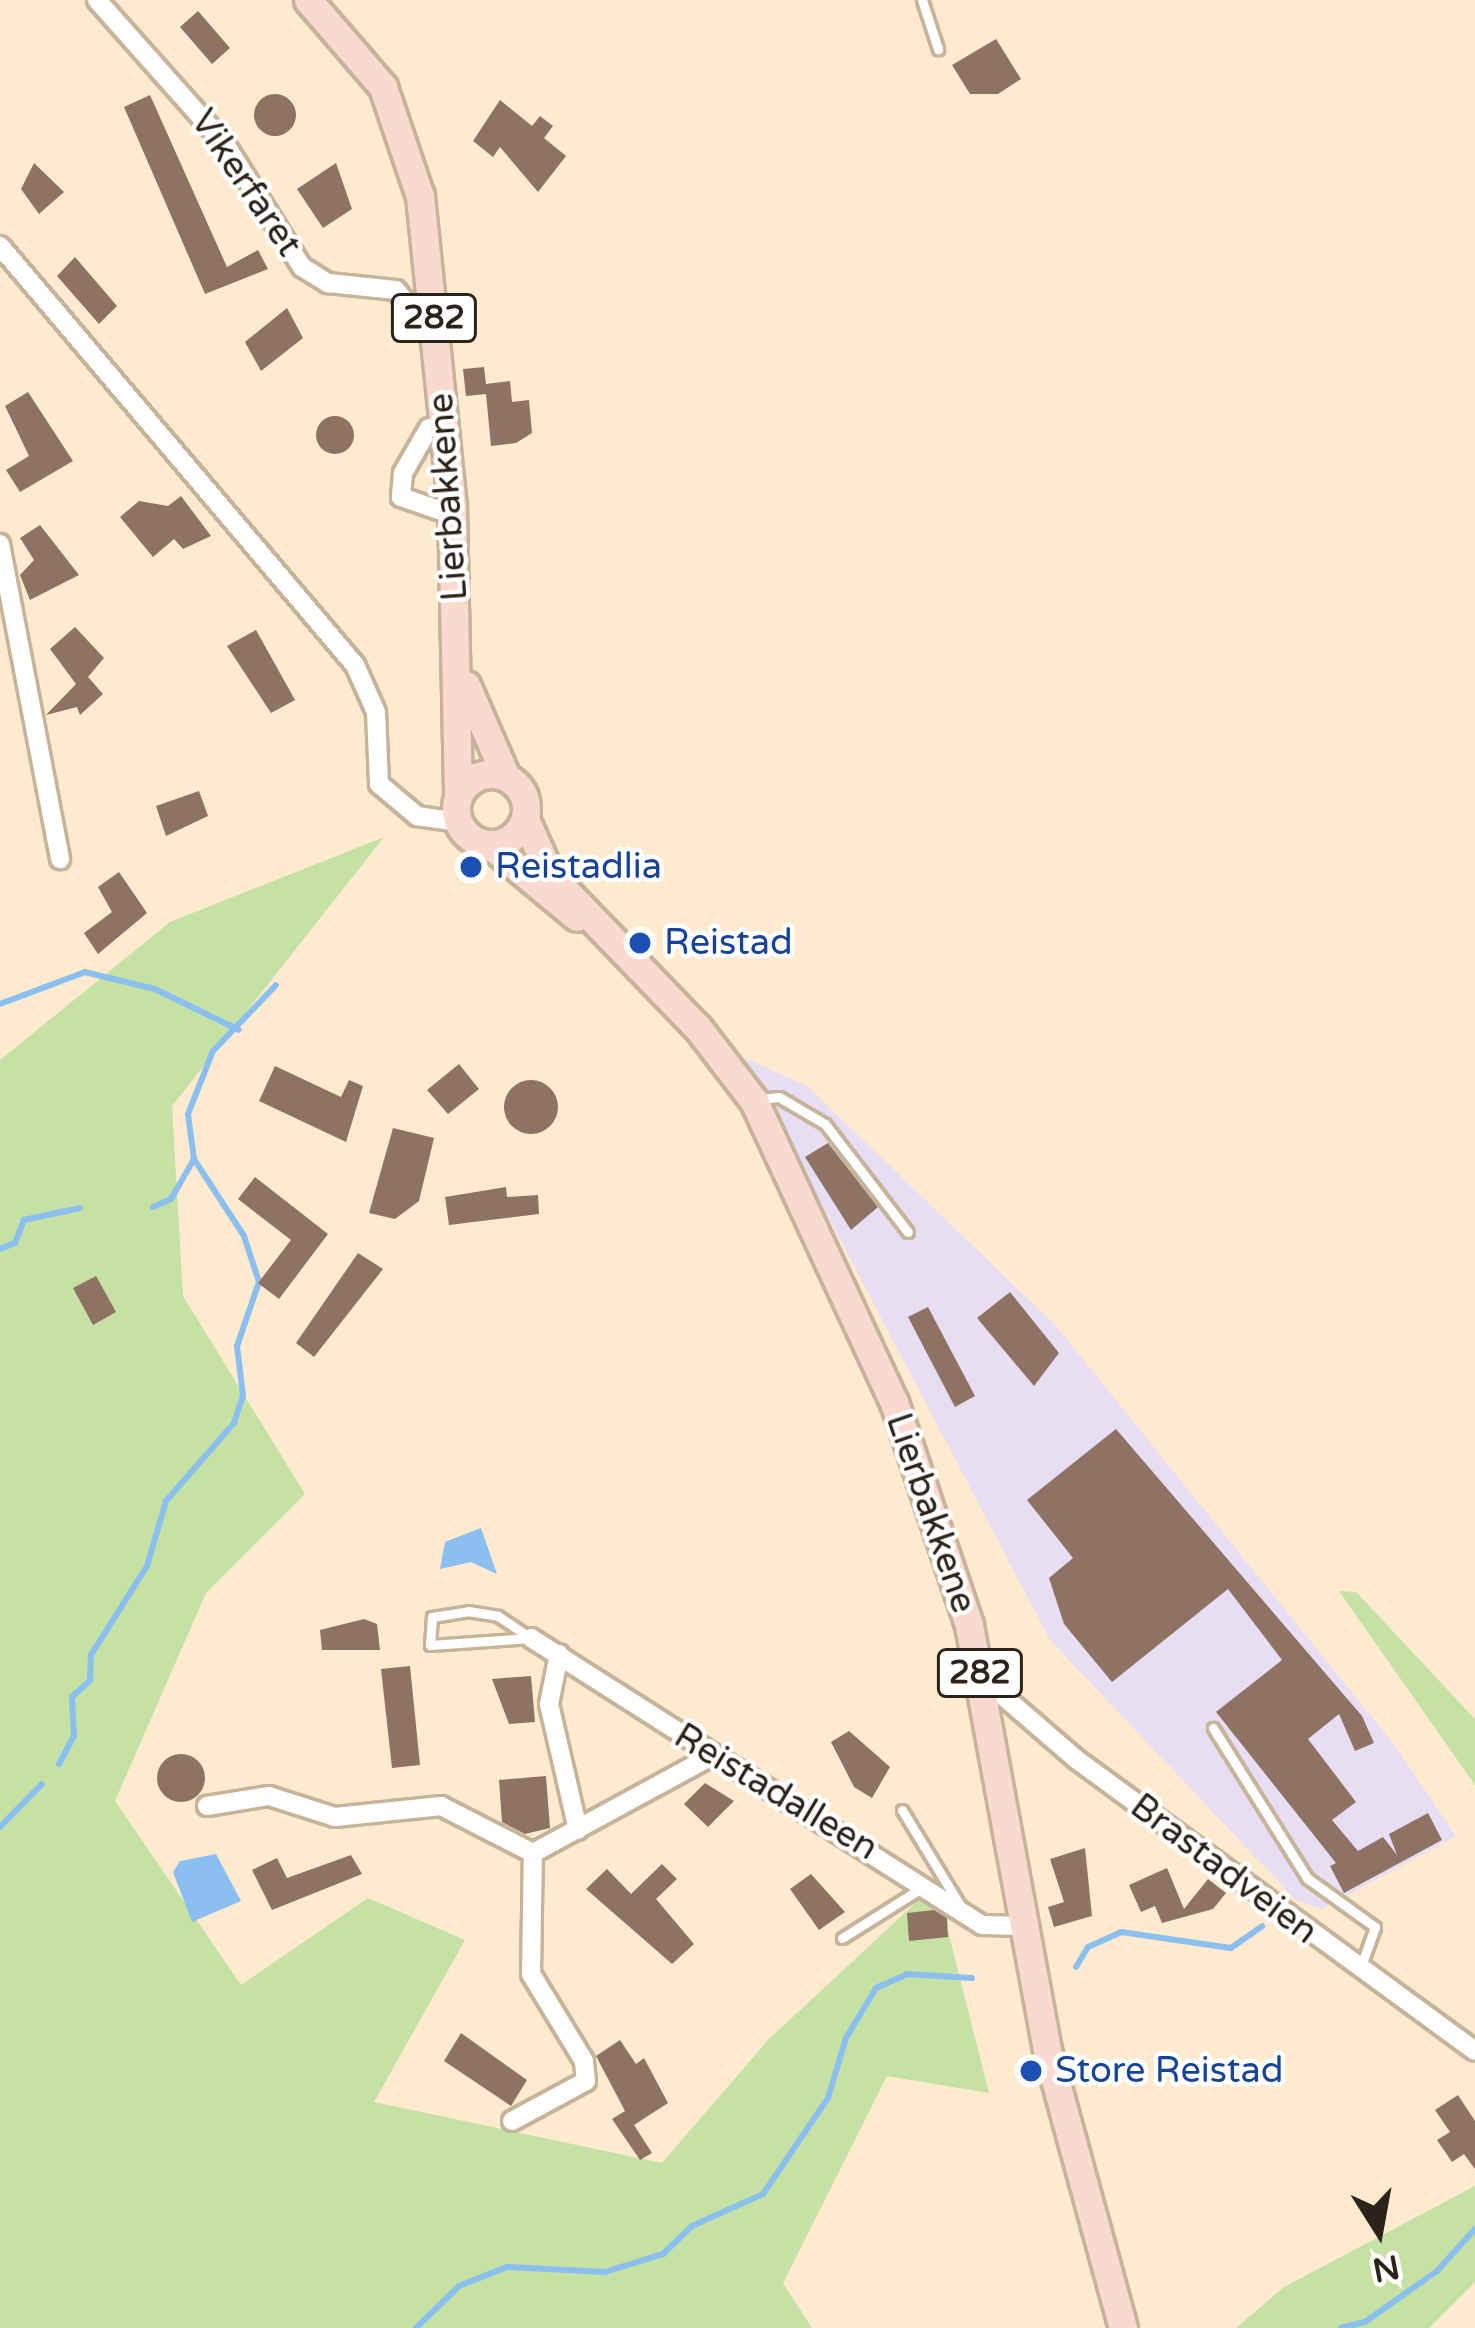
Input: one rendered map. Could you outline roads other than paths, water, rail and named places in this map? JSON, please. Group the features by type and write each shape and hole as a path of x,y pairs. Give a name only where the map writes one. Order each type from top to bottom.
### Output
{"main road":[{"name":"Lierbakkene","path":"308,0 368,62 411,153 453,515 460,670 458,809"},
{"name":"Lierbakkene","path":"460,670 506,777"},
{"path":"458,809 476,777 506,777"},
{"name":"282","path":"506,777 522,793 525,818"},
{"name":"282","path":"458,809 489,844"},
{"name":"Lierbakkene","path":"525,818 550,875 587,921 698,1028 754,1101 894,1402 981,1677 1064,2121 1123,2328"},
{"path":"489,844 513,837 525,818"},
{"name":"Lierbakkene","path":"489,844 534,890 587,921"}],"street":[{"name":"Vikerfaret","path":"97,0 225,144 302,267 328,283 396,290 418,318"},
{"path":"0,246 356,665 376,712 379,784 417,816 458,809"},
{"path":"429,428 403,473 401,497 453,515"},
{"path":"0,544 60,859"},
{"name":"Reistadalleen","path":"531,1638 964,1912 1001,1929 1025,1925"},
{"path":"559,1654 549,1704 578,1830"},
{"name":"Brastadveien","path":"981,1677 1359,1968 1475,2051"},
{"path":"533,1853 712,1756"},
{"path":"207,1807 269,1796 335,1817 441,1806 533,1853"},
{"path":"512,2121 586,2081 584,2061 531,1974 533,1853"}],"lane":[{"path":"922,0 938,50"},
{"path":"754,1101 779,1097 825,1124 908,1232"},
{"name":"Reistadalleen","path":"468,1611 531,1638 438,1650 426,1627 440,1612 468,1611"},
{"path":"1213,1728 1307,1878 1375,1928 1359,1968"},
{"path":"902,1810 964,1912"},
{"path":"842,1938 885,1904 928,1886"}],"water":[{"path":"481,1528 497,1574 471,1562 440,1569 445,1542"},
{"path":"216,1854 241,1901 192,1922 173,1872 180,1861"}],"waterway":[{"path":"0,1004 85,972 155,989 239,1030"},
{"path":"59,1764 74,1736 72,1697 90,1680 91,1655 147,1566 166,1501 234,1423 243,1395 237,1346 259,1282 244,1236 194,1159 188,1114 213,1051 276,985"},
{"path":"153,1207 171,1199 194,1159"},
{"path":"0,1249 15,1243 24,1220 80,1208"},
{"path":"0,1827 42,1784"},
{"path":"1076,1967 1088,1947 1121,1932 1231,1948 1262,1926"},
{"path":"416,2328 459,2286 507,2267 605,2272 663,2254 692,2226 763,2194 828,2098 846,2038 876,1988 907,1974 972,1978"},
{"path":"1341,2328 1365,2322 1437,2271 1475,2229"}],"place":[{"name":"Reistadlia","path":"471,867"},
{"name":"Reistad","path":"640,943"},
{"name":"Store Reistad","path":"1031,2071"}]}
